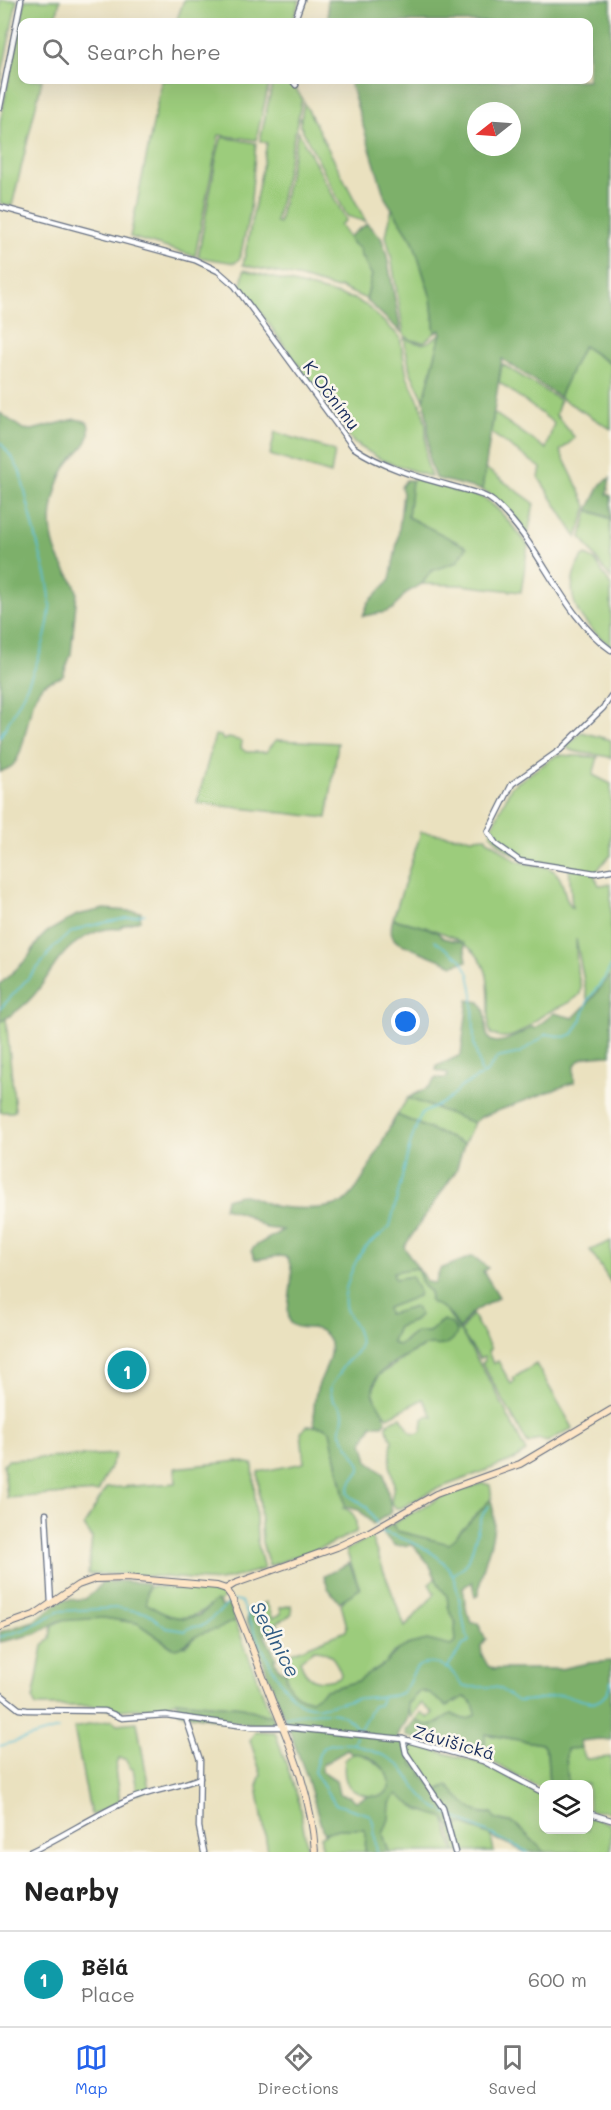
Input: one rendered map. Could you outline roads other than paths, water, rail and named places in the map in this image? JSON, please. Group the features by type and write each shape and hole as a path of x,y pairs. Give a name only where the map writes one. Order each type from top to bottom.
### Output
{"main road":[{"path":"226,1589 234,1584 337,1547 442,1492 520,1464 611,1410"},
{"path":"0,1627 29,1618 78,1585 104,1578 126,1578 226,1589 235,1605 283,1727 309,1803 315,1852"}],"street":[{"path":"0,107 21,0"},
{"path":"295,18 302,0"},
{"name":"K Očnímu","path":"0,207 195,260 218,271 235,286 353,447 371,459 400,471 477,493 493,500 533,547 559,591 585,626 611,650"},
{"path":"611,696 603,708 560,750 512,784 488,832 496,844 520,861 595,873 611,870"},
{"path":"46,1514 51,1604"},
{"path":"0,1694 19,1709 27,1710 105,1711 122,1718 166,1715 252,1727 283,1727 403,1739"},
{"path":"186,1718 200,1760 199,1827 204,1852"},
{"name":"Závišická","path":"455,1852 443,1808 406,1753 403,1739 483,1761 539,1791"},
{"path":"30,1852 127,1800 153,1790 184,1785 200,1778"},
{"path":"593,1815 611,1820"}],"waterway":[{"path":"0,442 20,472 47,580 50,601 48,624 39,658 25,691 0,737"},
{"path":"0,1009 54,947 70,933 85,927 145,914"},
{"path":"435,941 461,959 469,974 473,994 474,1044 482,1075"},
{"path":"377,1524 366,1506 351,1497 348,1492 350,1484 360,1470 360,1465 340,1432 343,1411 333,1401 330,1389 341,1369 356,1353 360,1342 345,1305 349,1278 361,1253 390,1226 411,1141 421,1114 448,1100 461,1087 486,1073 497,1058 520,1053 547,1034 565,1037 573,1034 582,1019 588,1000 611,966"},
{"path":"452,1575 467,1563 482,1515 489,1506"},
{"path":"380,1528 382,1532 402,1538 434,1554 442,1561 454,1579 469,1641 464,1644 446,1669"},
{"name":"Sedlnice","path":"234,1600 241,1601 276,1675 295,1699 305,1705 324,1706 360,1698 397,1695 406,1688 418,1667 428,1664 449,1669 464,1687 495,1687 517,1701 560,1695 597,1702 607,1692 611,1681"},
{"name":"Sedlnice","path":"0,1637 26,1629 60,1611 118,1608 148,1613 166,1628 186,1631 189,1628 204,1625 230,1602"},
{"path":"358,1732 373,1706 379,1705 383,1696"},
{"path":"283,1718 311,1713 335,1713 345,1717 358,1729"},
{"path":"0,1746 58,1729"},
{"path":"356,1736 353,1744 335,1743 325,1746 319,1755 314,1772 335,1804 370,1815 377,1852"},
{"path":"354,1744 392,1760 402,1768 423,1797 441,1810"},
{"path":"445,1812 528,1852"}],"place":[{"name":"Bělá","path":"127,1370"}]}
